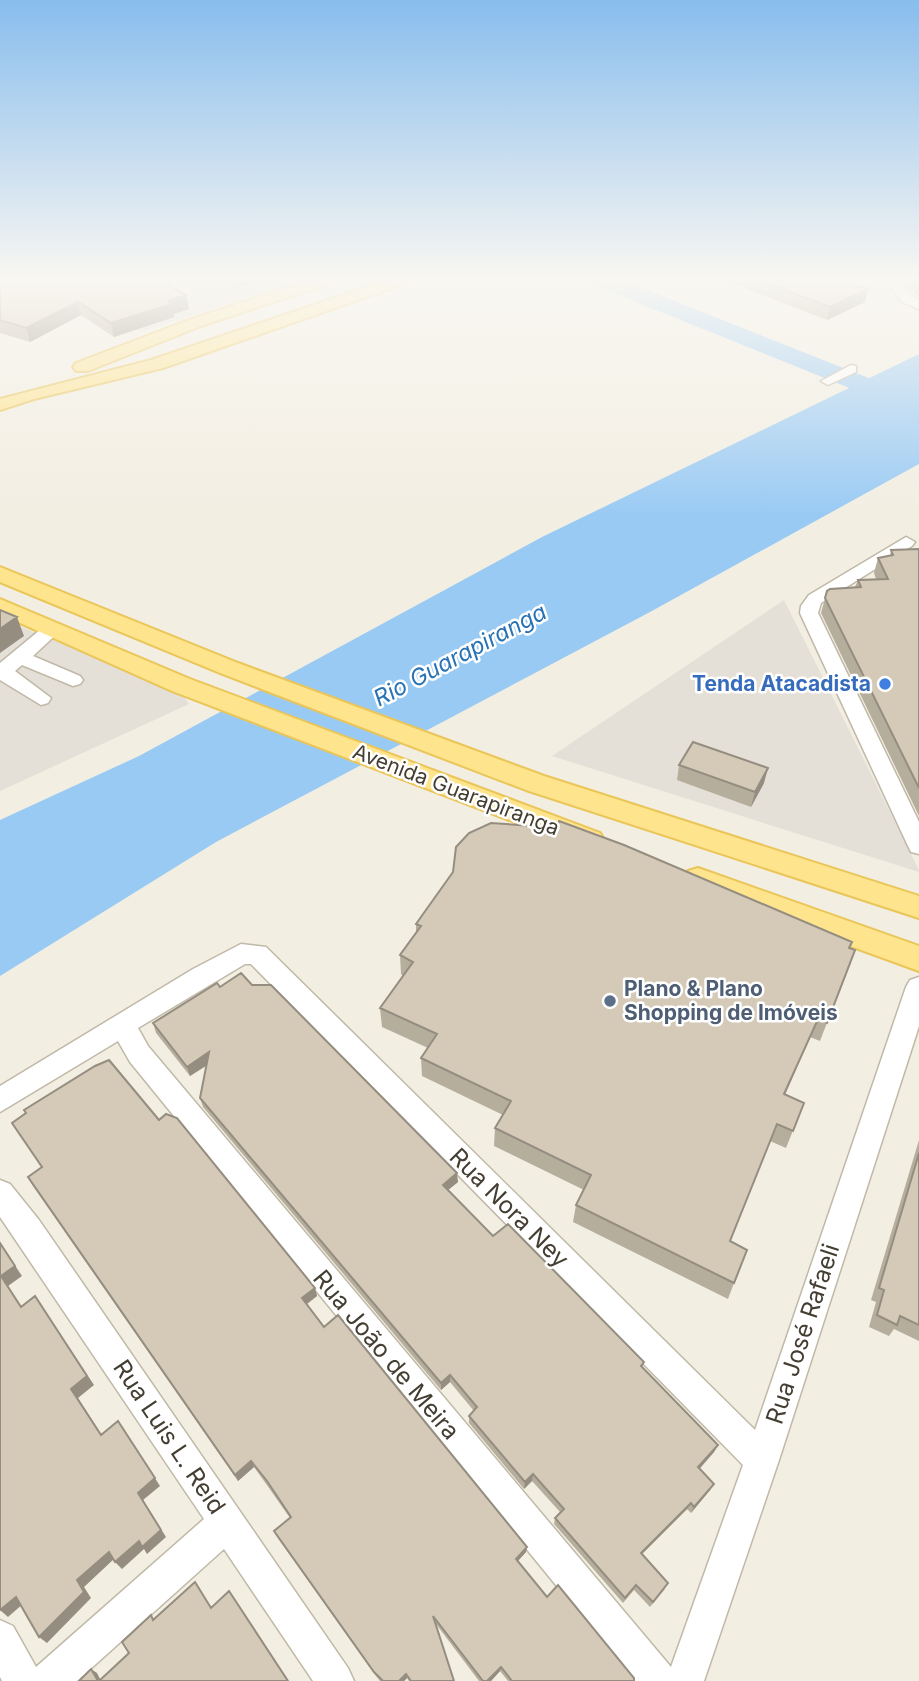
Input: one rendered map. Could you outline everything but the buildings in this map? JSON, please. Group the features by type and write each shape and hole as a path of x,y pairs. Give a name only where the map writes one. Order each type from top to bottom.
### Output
{"main road":[{"path":"0,395 104,359"},
{"path":"0,419 44,402 109,359"},
{"path":"108,377 140,359"},
{"path":"0,405 28,395 70,387 170,359"},
{"name":"Avenida Guarapiranga","path":"0,574 229,667 535,783 919,907"},
{"name":"Avenida Guarapiranga","path":"0,606 181,685 503,809 618,850"},
{"path":"669,869 919,959"}],"street":[{"path":"828,381 851,369"},
{"path":"906,542 815,599 809,613 919,846"},
{"path":"41,698 2,672 54,629"},
{"path":"19,657 73,680"},
{"path":"0,1100 121,1024 241,954 257,954"},
{"name":"Rua Nora Ney","path":"257,954 762,1460"},
{"name":"Rua José Rafaeli","path":"685,1681 762,1460 919,987"},
{"name":"Rua João de Meira","path":"121,1024 139,1054 657,1681"},
{"name":"Rua Luis L. Reid","path":"0,1194 28,1230 335,1681"},
{"path":"49,1681 226,1522"},
{"path":"0,1639 23,1681"}],"shaded area":[{"path":"784,600 919,870 919,872 552,756"},
{"path":"0,618 182,694 189,704 0,791"}],"water":[{"name":"Rio Guarapiranga","path":"908,359 919,359 919,464 650,612 216,842 0,976 0,820 139,756 542,537"}],"waterway":[{"path":"799,359 919,408"}],"place":[{"name":"Tenda Atacadista","path":"885,684"},
{"name":"Plano & Plano Shopping de Imóveis","path":"610,1001"}]}
